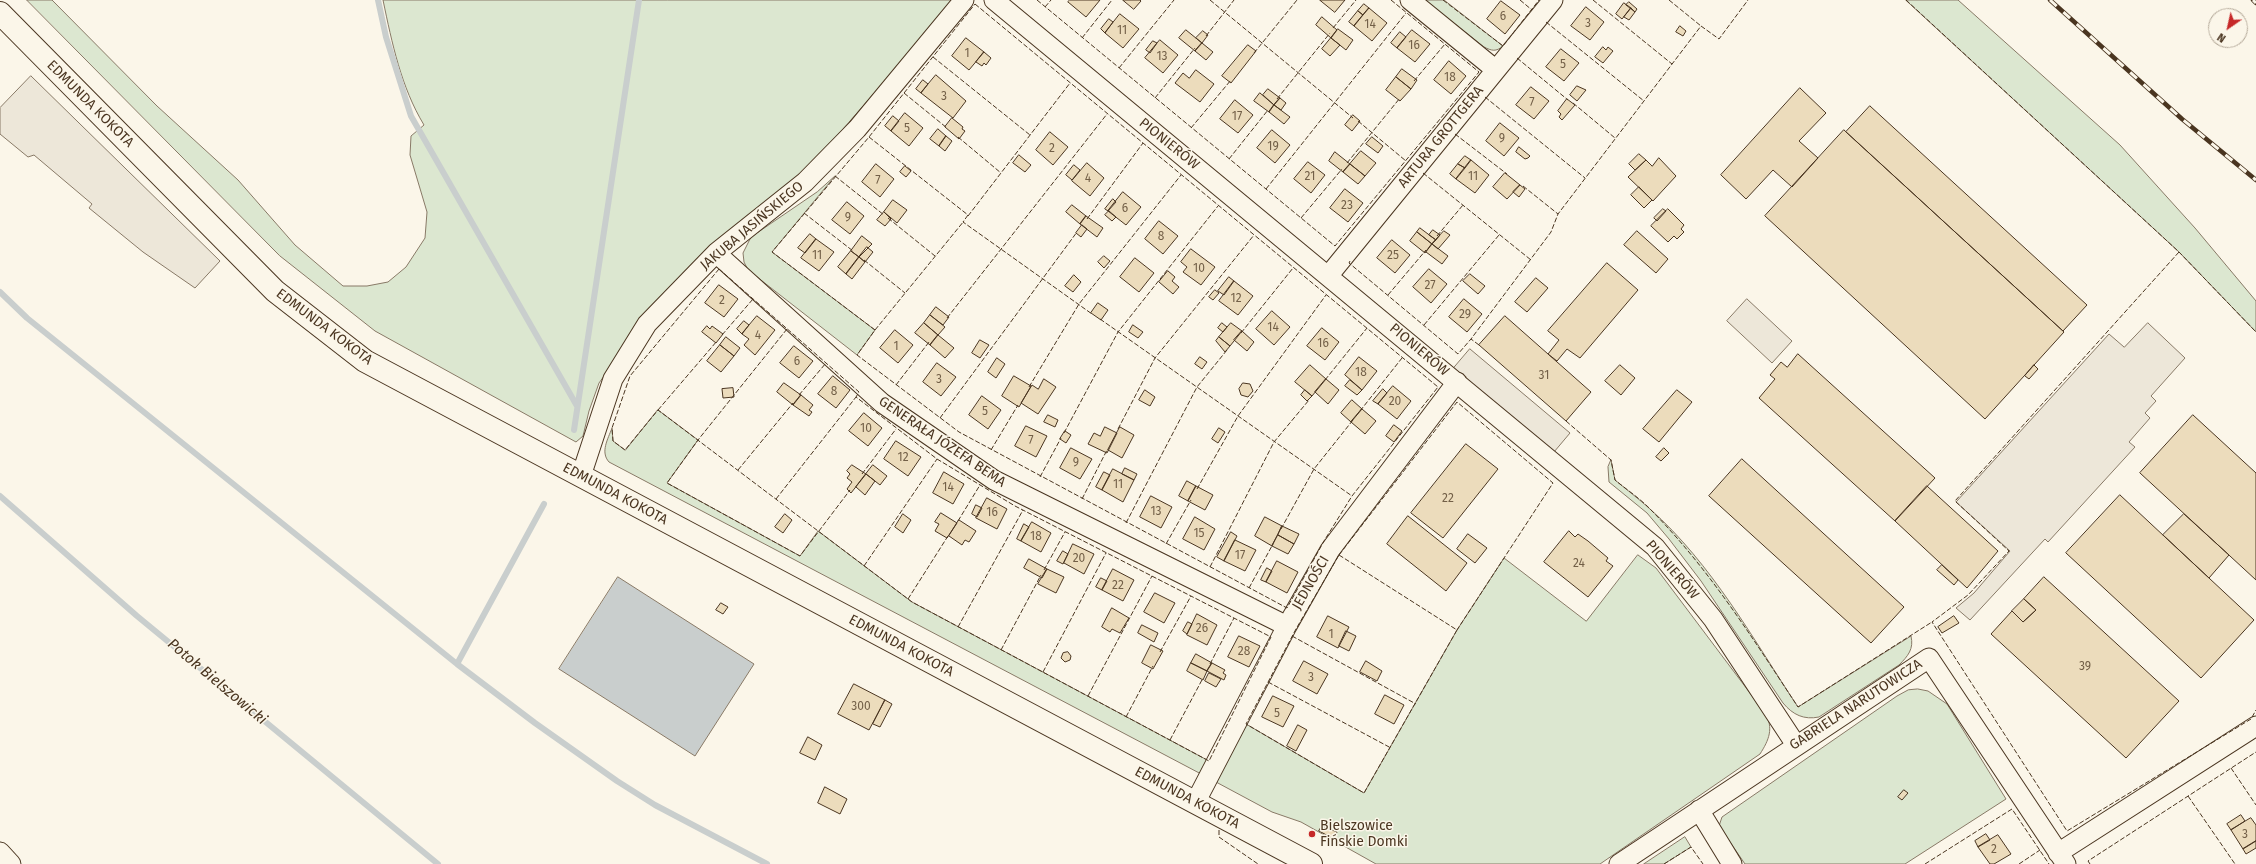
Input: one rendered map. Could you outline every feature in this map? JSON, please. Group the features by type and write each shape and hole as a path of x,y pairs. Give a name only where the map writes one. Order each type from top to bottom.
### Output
{"street":[{"name":"JAKUBA JASIŃSKIEGO","path":"581,476 613,379 647,324 716,253 805,182 856,129 964,0"},
{"name":"PIONIERÓW","path":"994,0 1329,275 1655,547 1713,619 1796,745"},
{"path":"1410,0 1496,70"},
{"name":"ARTURA GROTTGERA","path":"1329,275 1553,0"},
{"name":"EDMUNDA KOKOTA","path":"0,12 275,291 365,361 1310,864"},
{"name":"GENERAŁA JÓZEFA BEMA","path":"716,253 882,403 994,480 1287,626"},
{"name":"JEDNOŚCI","path":"1195,803 1287,626 1330,550 1457,382"},
{"name":"GABRIELA NARUTOWICZA","path":"1618,864 1929,658 2062,858"},
{"path":"2062,858 2256,726"},
{"path":"1699,810 1732,864"},
{"path":"0,852 11,864"}],"green space":[{"path":"27,0 52,0 157,106 238,180 295,245 343,286 367,286 388,282 406,267 425,238 427,212 410,155 411,136 424,125 403,80 383,0 952,0 944,13 803,175 635,333 599,383 589,411 583,436 576,442 375,331 280,256"},
{"path":"1425,0 1444,0 1503,46 1494,50 1484,47"},
{"path":"1906,0 1958,0 2120,145 2195,228 2256,301 2256,332 2179,252"},
{"path":"835,176 772,252 875,330 857,355 748,270 744,262 743,253 751,237 817,192"},
{"path":"658,410 698,440 667,483 800,556 818,531 912,602 1209,761 1203,775 609,462 606,458 605,450 612,428 613,441 625,450"},
{"path":"1611,460 1615,480 1646,505 1672,531 1712,578 1748,629 1798,707 1911,636 1912,645 1908,655 1899,665 1819,717 1808,718 1799,716 1791,711 1783,703 1701,581 1669,539 1647,513 1609,482 1608,467"},
{"path":"1638,555 1656,568 1765,713 1768,718 1770,729 1766,744 1760,754 1600,864 1376,864 1301,822 1272,812 1216,782 1246,724 1364,793 1457,630 1504,558 1586,621"},
{"path":"1918,689 1928,691 1947,704 2006,799 1905,864 1745,864 1719,826 1722,817 1897,696 1908,690"},
{"path":"1685,837 1691,847 1664,864 1644,864"}],"shaded area":[{"path":"31,76 220,261 195,288 143,252 89,208 92,204 34,155 28,157 0,134 0,108"},
{"path":"1747,299 1792,341 1772,363 1727,321"},
{"path":"2148,323 2185,358 2151,396 2156,401 2145,413 2150,418 2129,442 2135,447 2048,542 2045,539 1970,620 1956,608 1974,593 2010,551 1956,502 2109,334 2124,347"},
{"path":"1470,349 1570,433 1554,452 1453,369"},
{"path":"618,577 754,664 695,756 559,669"}],"building":[{"path":"1070,0 1100,0 1086,17 1068,2"},
{"path":"1123,0 1140,0 1141,1 1134,9"},
{"path":"1320,0 1345,0 1335,12"},
{"path":"1501,1 1520,15 1505,34 1487,19"},
{"path":"1629,2 1637,9 1635,12 1626,5"},
{"path":"1624,3 1631,8 1622,19 1616,14"},
{"path":"1364,4 1369,8 1363,15 1358,11"},
{"path":"1586,7 1604,22 1590,40 1571,26"},
{"path":"1369,8 1387,23 1372,41 1354,26"},
{"path":"1631,8 1635,12 1629,20 1624,17"},
{"path":"1358,11 1363,15 1354,26 1349,22"},
{"path":"1120,14 1139,29 1123,48 1105,33"},
{"path":"1322,17 1337,30 1331,38 1316,25"},
{"path":"1109,19 1113,22 1105,33 1101,29"},
{"path":"1680,26 1686,31 1683,36 1676,32"},
{"path":"1338,29 1353,40 1346,50 1331,38"},
{"path":"1186,30 1202,43 1195,51 1179,38"},
{"path":"1412,30 1430,44 1415,62 1397,48"},
{"path":"1203,31 1208,35 1202,43 1196,38"},
{"path":"1400,32 1406,37 1397,48 1391,43"},
{"path":"966,38 984,52 969,70 952,56"},
{"path":"1331,38 1340,45 1330,56 1322,49"},
{"path":"1160,40 1178,55 1163,73 1145,58"},
{"path":"1153,41 1157,43 1150,53 1146,50"},
{"path":"1202,43 1213,52 1206,60 1195,51"},
{"path":"1248,45 1256,51 1231,83 1222,76"},
{"path":"1603,47 1606,50 1608,47 1613,51 1603,63 1595,57"},
{"path":"1561,49 1579,63 1564,81 1546,67"},
{"path":"984,52 991,58 986,65 984,63 982,66 976,62"},
{"path":"1449,61 1466,76 1451,94 1434,80"},
{"path":"1402,69 1417,80 1411,89 1396,77"},
{"path":"1196,70 1214,84 1200,102 1175,83 1183,73 1189,78"},
{"path":"936,75 966,101 953,118 921,93"},
{"path":"1396,77 1411,89 1400,101 1386,90"},
{"path":"923,80 928,84 921,93 916,89"},
{"path":"1577,86 1586,90 1577,101 1570,95"},
{"path":"1531,87 1549,101 1534,119 1516,105"},
{"path":"1800,88 1826,113 1799,141 1818,158 1792,187 1773,170 1746,199 1721,175"},
{"path":"1268,89 1280,98 1274,105 1263,95"},
{"path":"1260,93 1274,105 1269,112 1254,101"},
{"path":"1280,98 1286,103 1281,110 1274,105"},
{"path":"1567,99 1575,105 1562,120 1559,117 1561,114 1558,111"},
{"path":"1235,100 1253,115 1238,133 1220,119"},
{"path":"1274,105 1290,117 1284,124 1269,112"},
{"path":"1870,106 2087,305 2063,331 1846,132"},
{"path":"905,113 923,128 909,146 891,131"},
{"path":"1353,115 1360,121 1352,131 1345,125"},
{"path":"893,116 899,121 891,131 885,126"},
{"path":"952,118 963,127 962,129 965,131 959,139 945,127"},
{"path":"1500,123 1519,138 1504,156 1486,141"},
{"path":"938,129 946,136 939,146 930,139"},
{"path":"1272,130 1290,145 1275,163 1257,148"},
{"path":"1844,130 2064,332 1985,419 1765,216"},
{"path":"1050,132 1068,147 1053,165 1036,150"},
{"path":"946,136 952,141 945,151 939,146"},
{"path":"1372,137 1383,146 1378,153 1366,144"},
{"path":"1519,147 1530,156 1528,158 1525,159 1516,152"},
{"path":"1361,151 1376,163 1365,176 1350,164"},
{"path":"1335,152 1350,164 1343,172 1329,161"},
{"path":"1639,154 1646,160 1635,170 1629,164"},
{"path":"1019,155 1031,165 1025,172 1013,163"},
{"path":"1465,156 1471,160 1465,168 1458,164"},
{"path":"1659,158 1676,176 1653,201 1628,177 1646,160 1652,166"},
{"path":"1471,160 1489,175 1475,193 1456,179"},
{"path":"1308,162 1325,175 1311,193 1294,179"},
{"path":"1087,163 1104,178 1090,196 1072,181"},
{"path":"876,164 894,179 880,197 862,182"},
{"path":"1350,164 1365,176 1358,184 1343,172"},
{"path":"1458,164 1465,168 1456,179 1450,174"},
{"path":"1074,165 1080,170 1072,180 1066,175"},
{"path":"905,166 911,171 906,177 900,172"},
{"path":"1505,173 1520,185 1507,199 1493,187"},
{"path":"1520,185 1525,189 1519,197 1513,192"},
{"path":"1639,187 1652,200 1644,208 1631,195"},
{"path":"1345,189 1363,203 1348,222 1330,208"},
{"path":"1123,192 1141,207 1126,225 1108,211"},
{"path":"1113,199 1116,202 1108,211 1105,209"},
{"path":"893,200 907,210 897,223 884,212"},
{"path":"847,202 864,216 850,234 832,220"},
{"path":"1072,205 1086,216 1080,224 1066,212"},
{"path":"1663,209 1666,211 1657,221 1654,218"},
{"path":"1668,209 1684,225 1681,229 1684,232 1677,239 1674,236 1668,242 1651,226"},
{"path":"1109,211 1116,217 1112,221 1105,215"},
{"path":"884,212 891,219 885,226 877,220"},
{"path":"1086,216 1103,228 1097,237 1080,224"},
{"path":"1159,221 1178,236 1163,254 1145,239"},
{"path":"1082,225 1087,229 1081,237 1076,233"},
{"path":"1420,228 1436,240 1432,244 1417,232"},
{"path":"1433,230 1440,235 1436,240 1429,235"},
{"path":"1444,231 1450,235 1438,249 1432,244"},
{"path":"1637,231 1668,259 1656,273 1624,245"},
{"path":"1417,232 1432,244 1425,253 1410,241"},
{"path":"810,234 816,239 805,253 798,248"},
{"path":"862,236 872,244 859,257 851,251"},
{"path":"816,239 834,252 819,271 801,258"},
{"path":"1392,240 1410,255 1395,273 1377,258"},
{"path":"1432,244 1448,256 1442,264 1426,252"},
{"path":"867,247 873,252 865,262 859,257"},
{"path":"1191,249 1215,267 1201,285 1183,272 1187,267 1181,262"},
{"path":"851,251 859,257 846,274 838,267"},
{"path":"1104,256 1110,261 1104,268 1098,262"},
{"path":"859,257 865,262 852,279 846,274"},
{"path":"1135,258 1154,273 1139,292 1120,277"},
{"path":"1607,263 1638,290 1580,358 1567,349 1557,361 1548,354 1559,340 1548,331"},
{"path":"1429,269 1447,284 1431,303 1413,287"},
{"path":"1168,271 1175,277 1172,281 1179,287 1173,294 1159,282"},
{"path":"1470,274 1485,286 1478,294 1463,281"},
{"path":"1074,275 1081,282 1073,292 1065,286"},
{"path":"1229,277 1234,281 1224,295 1218,291"},
{"path":"1536,278 1548,288 1527,312 1515,302"},
{"path":"1234,281 1253,296 1238,315 1219,301"},
{"path":"719,285 738,299 724,317 705,303"},
{"path":"1215,290 1219,293 1213,300 1209,297"},
{"path":"1464,299 1482,314 1467,332 1449,317"},
{"path":"1098,303 1108,310 1101,320 1091,313"},
{"path":"936,307 949,317 943,325 930,315"},
{"path":"1272,311 1290,327 1274,345 1256,329"},
{"path":"930,315 945,327 938,335 924,323"},
{"path":"757,316 775,330 755,355 744,345 749,339 742,334"},
{"path":"1505,316 1591,392 1566,421 1479,345"},
{"path":"744,321 749,325 742,334 737,329"},
{"path":"924,323 938,335 930,345 915,333"},
{"path":"1222,323 1227,327 1223,332 1218,328"},
{"path":"1231,323 1242,331 1230,346 1219,337"},
{"path":"1133,325 1143,332 1138,338 1129,332"},
{"path":"707,326 710,329 712,326 723,334 716,343 702,332"},
{"path":"1322,328 1339,342 1325,360 1307,346"},
{"path":"895,330 913,345 898,363 880,348"},
{"path":"1242,331 1254,342 1247,351 1234,340"},
{"path":"938,335 954,348 945,358 930,345"},
{"path":"726,337 740,348 734,356 720,345"},
{"path":"1219,337 1230,346 1225,352 1216,341"},
{"path":"980,340 989,345 980,358 972,353"},
{"path":"720,345 734,356 721,372 707,361"},
{"path":"794,346 813,361 799,378 780,363"},
{"path":"1798,354 1935,478 1895,521 1759,398 1775,379 1770,375 1781,362 1787,367"},
{"path":"1200,357 1207,362 1202,369 1195,364"},
{"path":"1359,357 1377,371 1362,390 1345,375"},
{"path":"997,358 1005,364 996,378 988,372"},
{"path":"937,363 956,377 941,396 923,382"},
{"path":"1310,365 1326,379 1312,396 1295,382"},
{"path":"1620,365 1635,378 1621,395 1605,381"},
{"path":"2034,365 2038,369 2029,379 2025,376"},
{"path":"833,376 850,390 836,408 818,394"},
{"path":"1014,376 1031,386 1019,407 1002,396"},
{"path":"1044,379 1056,387 1038,414 1021,403 1032,385 1038,389"},
{"path":"1326,379 1339,390 1328,404 1315,392"},
{"path":"1350,380 1362,390 1357,395 1345,386"},
{"path":"784,383 801,395 793,405 777,392"},
{"path":"1243,383 1250,384 1253,391 1248,397 1241,395 1239,389"},
{"path":"1393,386 1411,401 1397,419 1378,404"},
{"path":"733,388 734,397 723,398 722,389"},
{"path":"1383,389 1387,393 1378,404 1373,401"},
{"path":"1145,390 1155,397 1150,406 1139,400"},
{"path":"1305,390 1312,396 1307,401 1301,395"},
{"path":"1677,390 1692,402 1659,442 1643,429"},
{"path":"801,395 813,405 809,410 812,412 809,416 793,405"},
{"path":"982,396 1001,410 988,429 969,415"},
{"path":"1352,400 1362,409 1351,422 1341,413"},
{"path":"1362,409 1376,421 1365,434 1351,422"},
{"path":"864,413 882,428 868,446 849,431"},
{"path":"1048,415 1058,420 1055,427 1044,422"},
{"path":"2193,415 2256,473 2256,580 2140,473"},
{"path":"1394,425 1402,431 1394,442 1386,436"},
{"path":"1026,426 1047,436 1036,457 1015,446"},
{"path":"1105,427 1117,433 1107,453 1088,444 1094,433 1100,436"},
{"path":"1120,427 1134,435 1122,458 1108,450"},
{"path":"1219,428 1225,432 1218,443 1212,439"},
{"path":"1065,431 1071,435 1066,443 1060,439"},
{"path":"896,441 921,457 908,476 884,459"},
{"path":"1466,444 1498,469 1443,538 1411,513"},
{"path":"1071,448 1092,459 1080,479 1060,468"},
{"path":"1664,448 1669,453 1661,461 1656,457"},
{"path":"1742,459 1904,607 1871,643 1709,496"},
{"path":"852,465 866,474 851,493 847,489 852,482 847,478 850,474 847,471"},
{"path":"873,465 887,476 880,485 866,474"},
{"path":"1125,468 1137,474 1134,480 1122,474"},
{"path":"1113,469 1134,480 1123,502 1102,490"},
{"path":"944,472 964,484 953,504 933,493"},
{"path":"1104,472 1110,475 1102,490 1096,487"},
{"path":"866,474 875,481 865,495 856,487"},
{"path":"1187,481 1196,486 1188,501 1179,496"},
{"path":"1196,486 1213,495 1205,510 1188,501"},
{"path":"1927,486 1998,551 1967,588 1895,521"},
{"path":"2120,495 2254,620 2201,678 2066,553"},
{"path":"1151,496 1172,507 1161,528 1140,517"},
{"path":"987,498 1007,509 997,529 976,518"},
{"path":"976,505 982,508 977,517 972,514"},
{"path":"941,513 957,523 947,538 935,531 939,524 935,522"},
{"path":"785,514 792,520 783,533 775,527"},
{"path":"903,514 911,520 903,533 895,527"},
{"path":"2184,514 2229,555 2209,578 2163,535"},
{"path":"1408,516 1467,563 1446,591 1387,544"},
{"path":"1195,517 1215,529 1204,550 1183,539"},
{"path":"1265,517 1282,526 1272,546 1255,536"},
{"path":"959,520 976,531 969,542 965,540 962,545 949,536"},
{"path":"1032,522 1051,533 1041,552 1021,541"},
{"path":"1024,524 1029,527 1021,541 1017,539"},
{"path":"1282,526 1299,534 1294,544 1278,535"},
{"path":"1569,531 1575,537 1578,534 1588,541 1608,558 1606,561 1613,566 1588,597 1544,562"},
{"path":"1231,532 1237,536 1224,561 1217,557"},
{"path":"1468,534 1487,548 1475,563 1457,549"},
{"path":"1278,535 1294,544 1288,554 1272,546"},
{"path":"1235,540 1256,550 1245,571 1224,561"},
{"path":"1073,544 1094,554 1084,574 1064,563"},
{"path":"1063,551 1068,554 1063,564 1057,561"},
{"path":"1029,559 1047,569 1042,578 1024,568"},
{"path":"1277,561 1298,572 1287,593 1266,582"},
{"path":"1942,565 1958,580 1954,585 1937,570"},
{"path":"1267,568 1272,571 1266,582 1261,580"},
{"path":"1047,569 1064,577 1056,593 1038,584"},
{"path":"1113,569 1134,580 1123,601 1102,590"},
{"path":"2044,577 2179,701 2126,758 1991,634 2012,611 2023,622 2036,610 2024,599"},
{"path":"1101,578 1107,581 1102,590 1096,587"},
{"path":"1155,593 1175,603 1164,623 1144,612"},
{"path":"2024,599 2036,610 2023,622 2012,611"},
{"path":"721,603 728,607 723,614 716,610"},
{"path":"1112,608 1129,618 1120,633 1112,629 1110,632 1102,627"},
{"path":"1197,614 1217,625 1207,645 1187,635"},
{"path":"1328,616 1349,627 1338,648 1317,637"},
{"path":"1954,616 1959,623 1942,633 1938,627"},
{"path":"1188,622 1192,624 1187,634 1183,631"},
{"path":"1142,625 1158,633 1154,642 1138,633"},
{"path":"1346,631 1356,636 1349,651 1339,646"},
{"path":"1239,636 1260,646 1249,667 1228,657"},
{"path":"1151,645 1163,651 1153,669 1142,663"},
{"path":"1068,652 1071,656 1070,660 1065,662 1061,658 1063,653"},
{"path":"1196,654 1212,663 1207,671 1191,663"},
{"path":"1304,661 1328,674 1317,694 1293,681"},
{"path":"1366,661 1382,671 1377,681 1360,672"},
{"path":"1191,663 1207,671 1203,680 1187,671"},
{"path":"1212,663 1225,670 1223,673 1226,675 1224,680 1207,671"},
{"path":"1209,673 1221,679 1216,687 1205,681"},
{"path":"854,684 885,700 869,730 838,714"},
{"path":"1385,695 1404,705 1394,724 1375,714"},
{"path":"1273,696 1294,706 1283,727 1262,717"},
{"path":"885,700 892,704 880,727 873,724"},
{"path":"1298,725 1307,730 1296,751 1287,746"},
{"path":"808,737 822,745 815,760 800,753"},
{"path":"825,787 847,799 840,814 818,803"},
{"path":"1904,790 1908,793 1902,800 1898,797"},
{"path":"2241,815 2245,821 2231,830 2227,824"},
{"path":"2251,818 2256,825 2256,841 2243,849 2231,830"},
{"path":"1322,826 1337,832 1334,839 1319,831"},
{"path":"1986,834 1990,840 1978,847 1975,841"},
{"path":"1998,835 2011,854 1994,864 1990,864 1978,847"},
{"path":"2256,841 2256,848 2246,854 2243,849"}],"waterway":[{"path":"378,0 386,37 411,116 577,406"},
{"path":"574,430 639,0"},
{"path":"0,292 27,318 457,664 535,723 617,781 655,805 767,864"},
{"name":"Potok Bielszowicki","path":"0,496 137,616 438,864"},
{"path":"457,664 544,504"}],"railway":[{"path":"2050,0 2182,119 2256,180"},
{"path":"2253,0 2256,3"}],"fence":[{"path":"1037,0 1335,246 1479,72 1391,0"},
{"path":"1045,7 1051,0"},
{"path":"1082,38 1112,0"},
{"path":"1119,68 1174,0"},
{"path":"1210,0 1353,118"},
{"path":"1206,36 1234,0"},
{"path":"1254,53 1297,0"},
{"path":"1333,28 1356,0"},
{"path":"1443,0 1503,46 1539,0"},
{"path":"1520,0 1532,10"},
{"path":"1593,0 1672,64"},
{"path":"1669,0 1701,26"},
{"path":"1479,345 1471,339 1551,232 1558,214 1701,26 1719,39 1748,0"},
{"path":"1906,0 2179,252 2256,332"},
{"path":"975,4 1438,387 1352,496 1324,541 1287,608 959,432 857,355 875,330 772,252 869,137 975,4"},
{"path":"1266,189 1406,13"},
{"path":"1546,22 1644,101"},
{"path":"1277,99 1330,33"},
{"path":"1414,81 1445,44"},
{"path":"1155,98 1195,48"},
{"path":"933,57 1030,135"},
{"path":"1517,58 1568,100"},
{"path":"1191,128 1231,80"},
{"path":"968,216 1070,83"},
{"path":"904,93 947,128"},
{"path":"1485,97 1585,178"},
{"path":"1347,163 1400,98"},
{"path":"1573,103 1615,138"},
{"path":"1229,159 1268,110"},
{"path":"947,318 1107,114"},
{"path":"1358,121 1406,161"},
{"path":"1455,134 1507,174"},
{"path":"869,137 968,215 963,222 1092,314"},
{"path":"958,137 1001,173"},
{"path":"1087,219 1143,143"},
{"path":"1301,218 1342,169"},
{"path":"1423,173 1531,260"},
{"path":"1029,387 1079,304 1181,175"},
{"path":"835,176 884,215"},
{"path":"1523,186 1558,214"},
{"path":"1437,236 1463,205"},
{"path":"1064,433 1118,332 1218,206"},
{"path":"804,213 853,251"},
{"path":"888,218 935,256"},
{"path":"875,330 964,221"},
{"path":"940,418 1077,232"},
{"path":"1118,429 1155,358 1254,235"},
{"path":"1424,325 1499,235"},
{"path":"1388,295 1426,250"},
{"path":"2179,252 1955,501 2009,551 1968,595 1932,622 2067,831 2251,719 2256,710"},
{"path":"864,260 905,293"},
{"path":"1350,261 1349,263 1458,354 1471,339"},
{"path":"1241,333 1293,268"},
{"path":"719,269 859,392 856,397 937,459 1015,506 1271,637 1209,761 912,602 658,410 625,450 613,441 612,428 630,376 719,269"},
{"path":"1197,489 1238,416 1326,295"},
{"path":"722,335 753,299"},
{"path":"1100,319 1352,496"},
{"path":"1325,380 1367,328"},
{"path":"787,329 698,440 667,483 800,556 850,490"},
{"path":"658,410 717,341"},
{"path":"896,385 929,342"},
{"path":"1126,523 1197,387 1227,350"},
{"path":"1360,411 1402,358"},
{"path":"799,395 826,363"},
{"path":"776,499 856,397"},
{"path":"1210,567 1274,442 1309,400"},
{"path":"1339,555 1457,402 1553,483 1457,630"},
{"path":"738,470 793,403"},
{"path":"991,450 1018,405"},
{"path":"1281,529 1314,469 1353,420"},
{"path":"1566,421 1611,460 1615,480 1648,507 1693,557 1730,606 1798,707 1932,622"},
{"path":"862,474 896,429"},
{"path":"1040,477 1061,438"},
{"path":"1082,499 1107,450"},
{"path":"864,566 937,459"},
{"path":"958,521 980,485"},
{"path":"1166,544 1191,500"},
{"path":"958,627 1023,510"},
{"path":"1044,570 1065,532"},
{"path":"908,599 948,536"},
{"path":"1249,588 1273,544"},
{"path":"1043,672 1106,553"},
{"path":"1339,555 1457,630 1364,793 1246,724 1296,629 1339,555"},
{"path":"1001,650 1041,575"},
{"path":"1088,696 1152,576"},
{"path":"1160,652 1191,596"},
{"path":"1210,664 1234,618"},
{"path":"1292,636 1416,704"},
{"path":"1126,717 1153,666"},
{"path":"1170,740 1203,678"},
{"path":"1268,682 1391,748"},
{"path":"2090,864 2088,861 2256,752"},
{"path":"2231,768 2256,805"},
{"path":"2188,796 2235,864"},
{"path":"1925,864 2012,809 2049,864"},
{"path":"1219,830 1219,837 1258,864"},
{"path":"1664,864 1691,847 1703,864"},
{"path":"2019,864 2040,850"}],"place":[{"name":"Bielszowice Fińskie Domki","path":"1312,834"}]}
